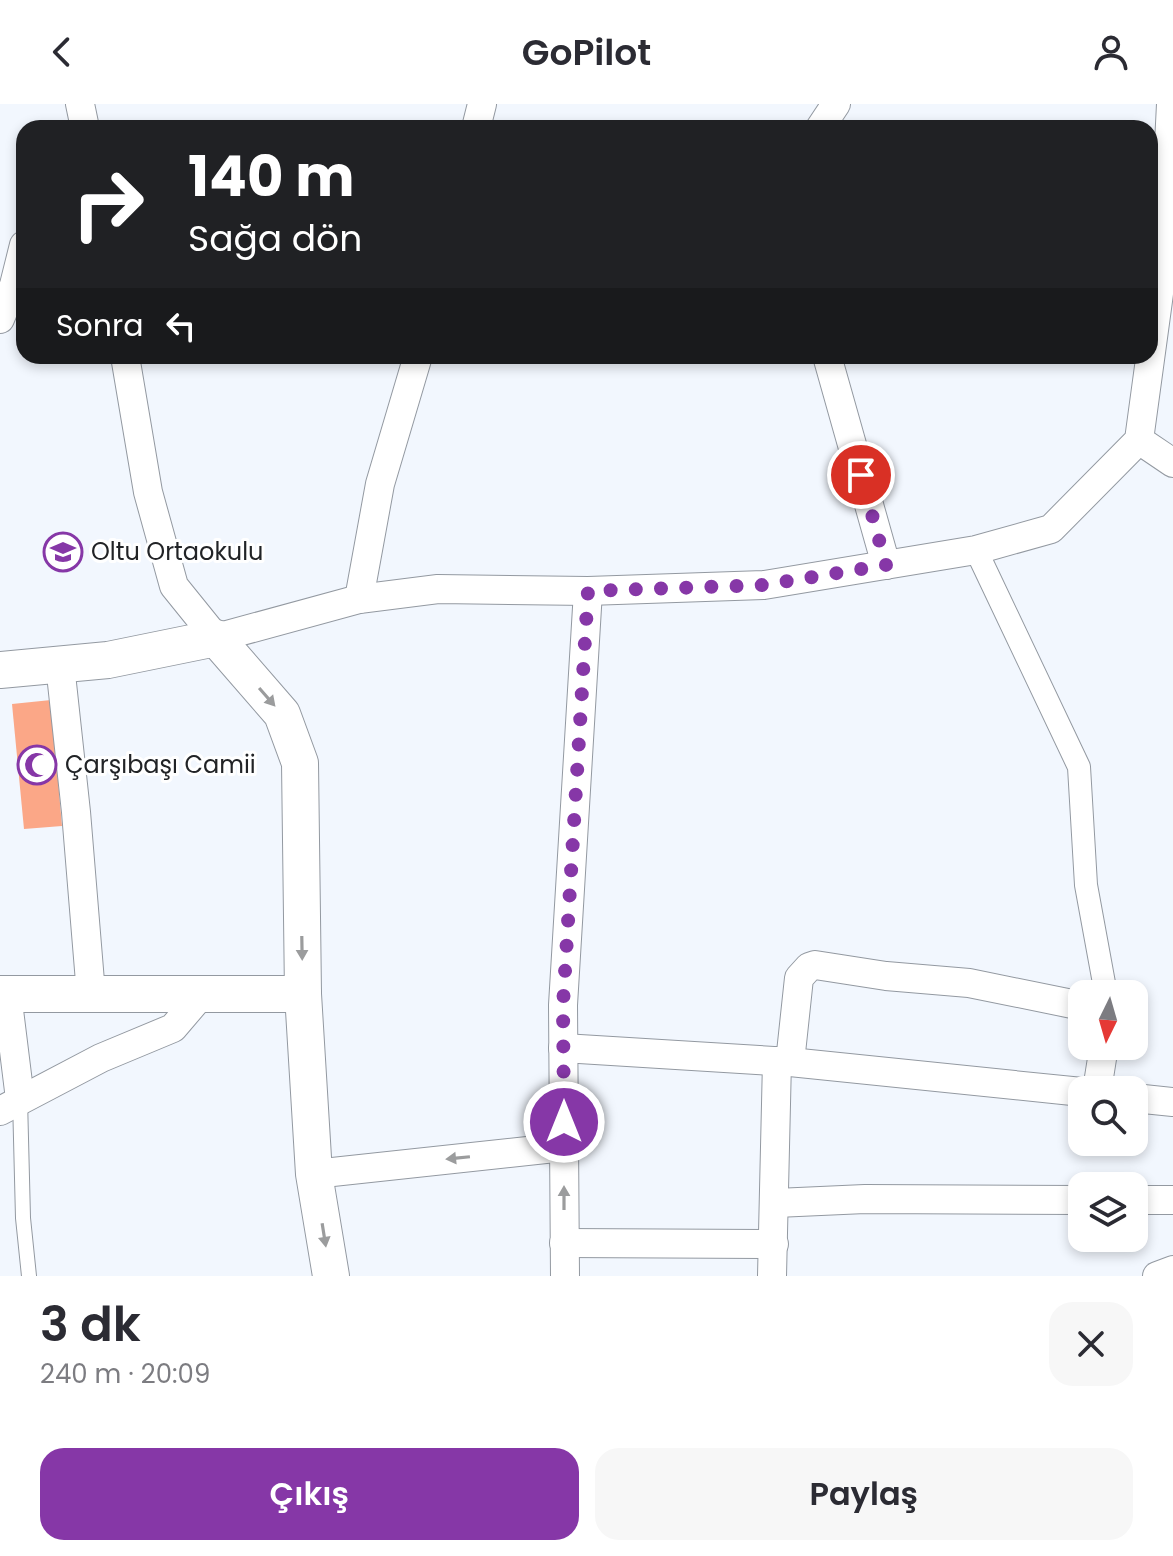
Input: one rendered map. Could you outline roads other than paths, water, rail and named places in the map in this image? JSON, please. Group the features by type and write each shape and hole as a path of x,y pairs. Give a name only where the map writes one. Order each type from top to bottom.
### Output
{"street":[{"path":"1158,301 1163,264 1171,104"},
{"path":"0,319 16,277"},
{"path":"126,364 148,492 174,586 282,714 300,763 303,994 314,1174 331,1276"},
{"path":"359,599 380,484 420,364"},
{"path":"829,364 886,565"},
{"path":"0,670 108,660 216,638 359,599 438,589 588,591 764,585 976,550 1051,529 1139,440 1149,364"},
{"path":"1139,440 1173,463"},
{"path":"976,550 1079,767 1086,885 1103,980"},
{"path":"565,1276 563,1005 588,591"},
{"path":"60,665 91,994"},
{"path":"772,1276 784,1062 799,978 809,967 815,965 886,976 969,983 1068,1003"},
{"path":"202,994 173,1028 101,1058 10,1105 4,994 202,994 303,994"},
{"path":"563,1048 784,1062 1068,1091"},
{"path":"1148,1099 1173,1102"},
{"path":"314,1174 564,1147"},
{"path":"776,1203 865,1199 1068,1200"},
{"path":"1148,1200 1173,1200"},
{"path":"564,1243 774,1244"},
{"path":"1157,1276 1173,1270"}],"lane":[{"path":"10,1105 29,1276"}],"place":[{"name":"Oltu Ortaokulu","path":"63,552"},
{"name":"Çarşıbaşı Camii","path":"37,765"}]}
